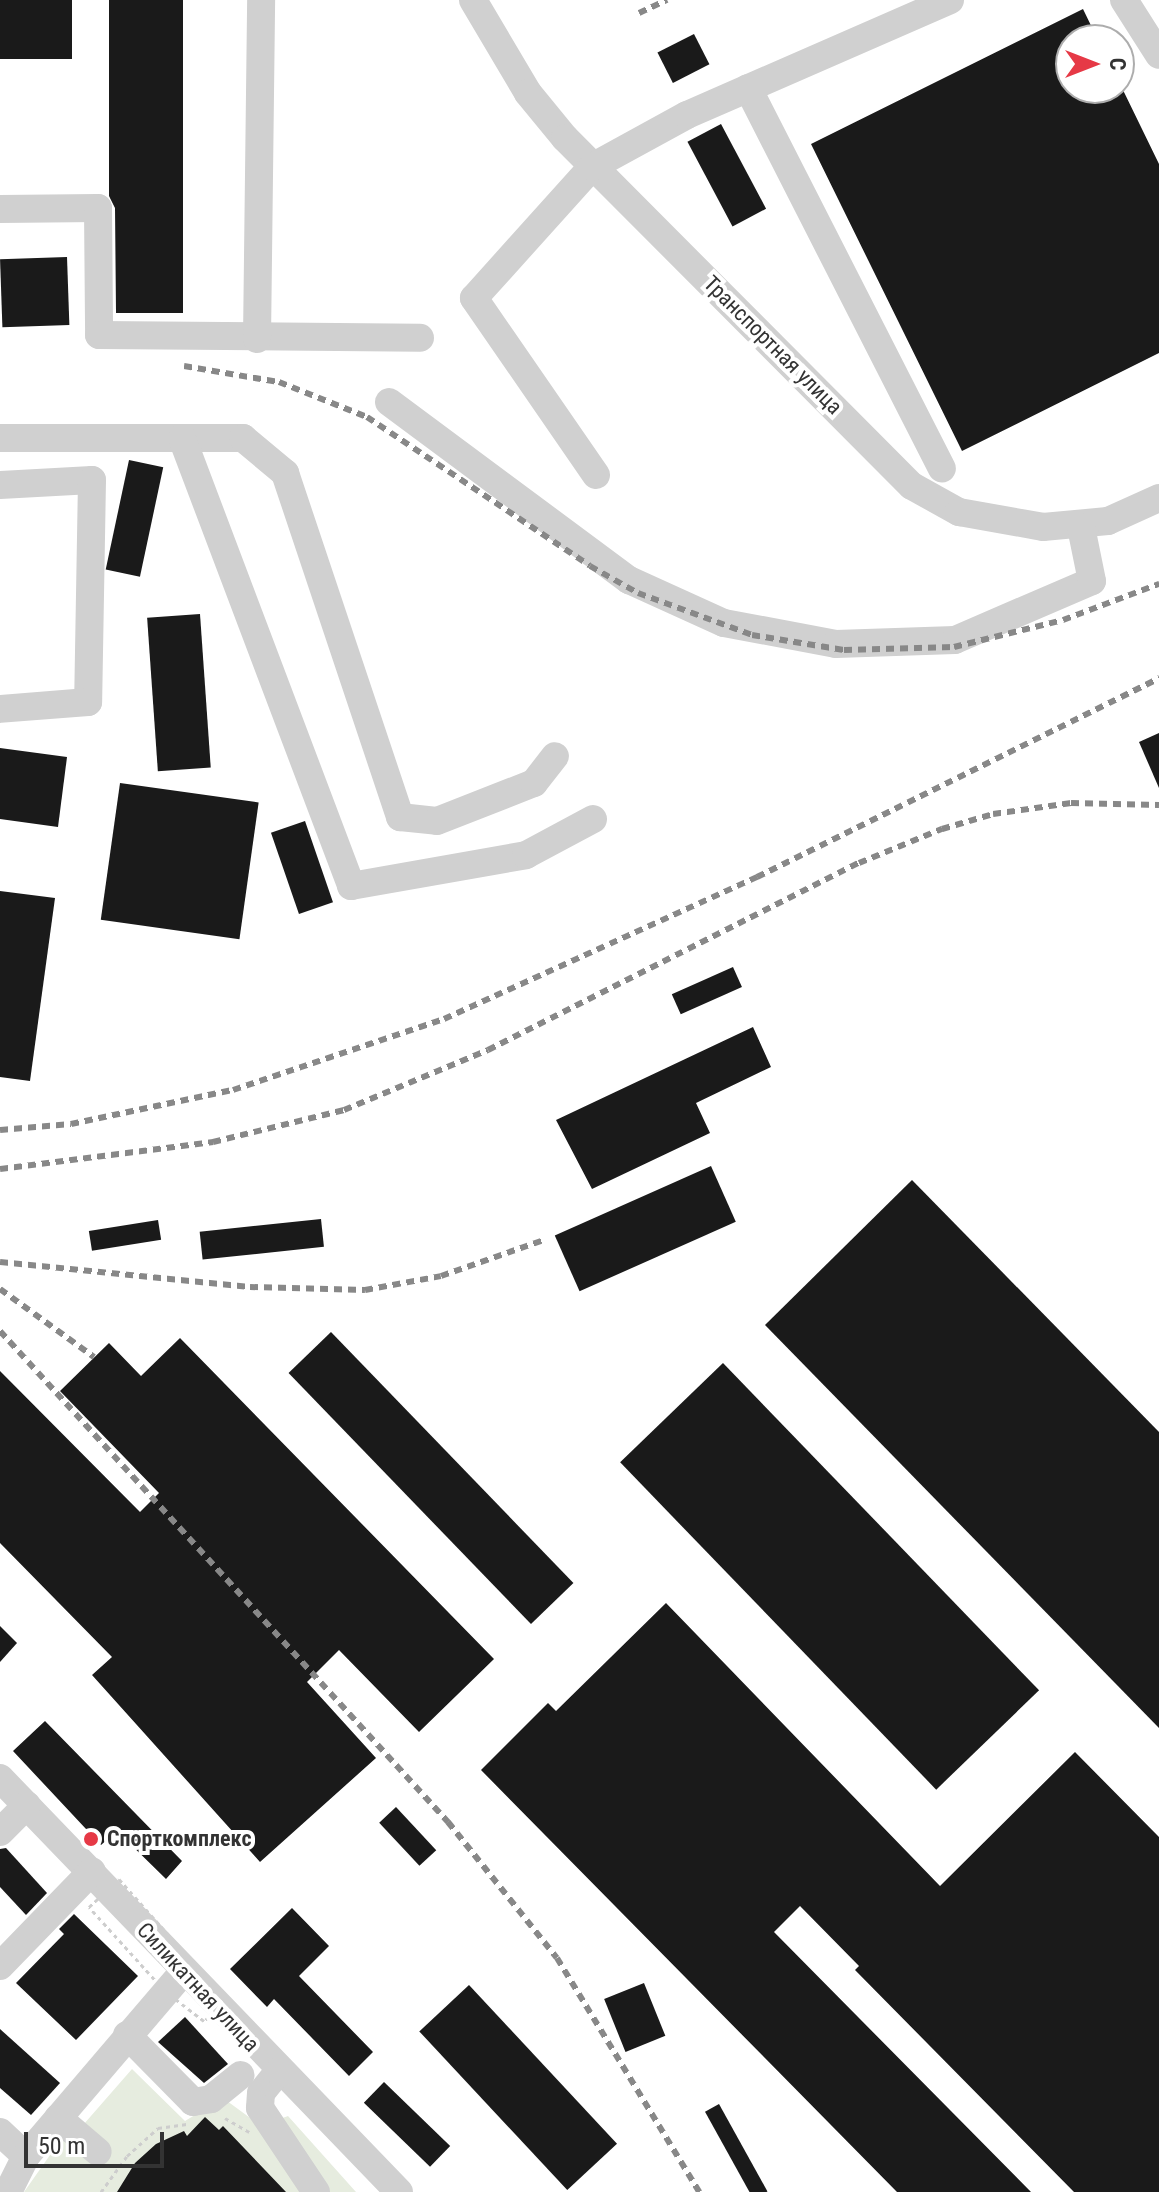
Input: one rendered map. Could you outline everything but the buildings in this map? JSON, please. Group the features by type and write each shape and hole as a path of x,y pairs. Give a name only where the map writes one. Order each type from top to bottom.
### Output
{"street":[{"path":"257,339 261,0"},
{"name":"Транспортная улица","path":"473,0 528,93 592,167 912,486 934,501 982,518 1081,527 1159,498"},
{"path":"596,475 474,298 592,167 748,88 950,0"},
{"path":"1124,0 1159,55"},
{"path":"748,88 942,468"},
{"path":"0,209 98,208 99,335 257,339 420,338"},
{"path":"389,402 629,580 724,623 836,644 955,640 1092,581 1081,527"},
{"path":"0,438 243,438 285,473 400,817 437,821 534,783 555,756"},
{"path":"182,438 351,886 526,855 593,819"},
{"path":"0,485 92,480 88,702 0,709"},
{"name":"Силикатная улица","path":"0,1778 92,1871 278,2072 399,2192"},
{"path":"0,1832 27,1805"},
{"path":"0,1966 92,1871"},
{"path":"8,2192 26,2156 183,1972"},
{"path":"127,2035 187,2100 205,2102 241,2075"},
{"path":"278,2072 259,2101 272,2129 316,2192"},
{"path":"58,2118 98,2152"},
{"path":"0,2132 26,2156"}],"path":[{"path":"213,2110 246,2131 272,2129"},
{"path":"101,2192 127,2156 158,2128 199,2117"}],"shaded area":[{"path":"132,2069 185,2121 223,2098 261,2126 288,2116 356,2192 24,2192 62,2138 70,2140"}],"railway":[{"path":"639,13 667,0"},
{"path":"184,366 279,382 367,417 590,566 638,593 752,635 844,650 954,647 1063,620 1159,584"},
{"path":"0,1130 71,1124 233,1090 444,1019 757,877 1159,678"},
{"path":"0,1169 213,1142 344,1110 488,1050 859,863 942,829 993,814 1071,803 1159,805"},
{"path":"0,1262 250,1287 365,1290 441,1276 544,1240"},
{"path":"0,1289 94,1357"},
{"path":"0,1331 448,1822 557,1958 699,2192"}],"place":[{"name":"Спорткомплекс","path":"91,1839"}]}
